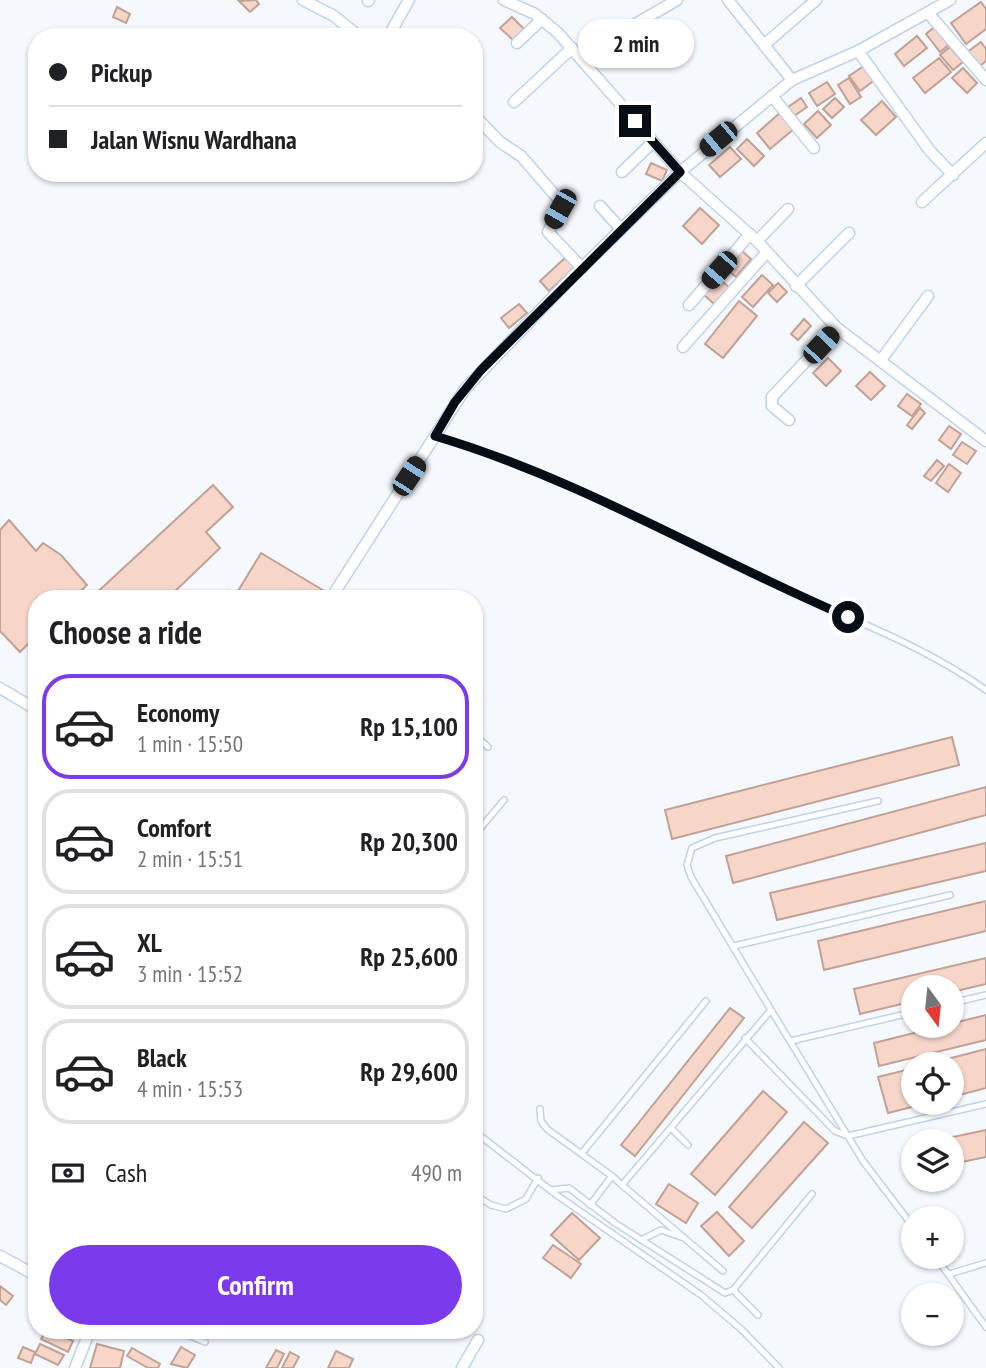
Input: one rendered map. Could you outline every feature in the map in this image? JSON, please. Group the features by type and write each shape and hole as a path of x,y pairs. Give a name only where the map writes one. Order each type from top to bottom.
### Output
{"street":[{"path":"303,0 334,16 349,28"},
{"path":"393,28 409,0"},
{"path":"514,102 576,52 677,0"},
{"path":"728,0 792,80"},
{"path":"764,46 816,0"},
{"path":"336,590 455,402 481,370 680,172 792,80 858,51 950,0"},
{"path":"508,1 542,19 576,52 680,172 753,238 837,328 986,441"},
{"path":"929,14 986,80"},
{"path":"517,43 542,19"},
{"path":"858,51 930,151 953,175"},
{"path":"772,96 814,148"},
{"path":"483,124 500,142 521,156 560,201 561,207 548,232 582,268"},
{"path":"622,172 653,142"},
{"path":"922,202 986,142"},
{"path":"600,206 621,229"},
{"path":"689,305 753,238 788,209"},
{"path":"796,286 849,233"},
{"path":"682,346 767,252"},
{"path":"881,360 928,296"},
{"path":"789,420 772,406 772,397 837,328"},
{"path":"0,688 28,705"},
{"path":"0,1256 28,1271"},
{"path":"75,1368 86,1339"},
{"path":"462,1368 478,1340"}],"lane":[{"path":"435,436 491,452 600,499 867,626 986,690"},
{"path":"483,742 488,747"},
{"path":"483,825 504,800"},
{"path":"878,801 715,838 692,848 687,865 691,877 848,1136 901,1210"},
{"path":"734,946 950,895"},
{"path":"964,1000 986,995"},
{"path":"582,1153 706,1001"},
{"path":"622,1185 771,1010"},
{"path":"791,1041 901,1015"},
{"path":"745,1038 835,1131 848,1136 986,1104"},
{"path":"540,1110 541,1121 547,1129 612,1176 723,1271"},
{"path":"671,1128 688,1145"},
{"path":"483,1138 551,1190 701,1295 779,1368"},
{"path":"590,1205 612,1176"},
{"path":"483,1200 506,1209 526,1199 538,1178"},
{"path":"551,1190 566,1187 719,1292 733,1290 812,1194"},
{"path":"641,1240 661,1230 688,1239"},
{"path":"949,1274 986,1263"},
{"path":"945,1269 986,1327"},
{"path":"733,1290 758,1315"},
{"path":"198,1339 205,1342"}],"building":[{"path":"256,0 259,4 250,12 239,1"},
{"path":"981,2 986,9 986,29 966,44 951,23"},
{"path":"117,7 130,14 126,23 113,17"},
{"path":"512,17 524,29 513,40 500,28"},
{"path":"937,25 951,43 940,52 926,34"},
{"path":"917,36 927,48 904,66 895,54"},
{"path":"981,42 986,49 986,61 978,68 966,53"},
{"path":"950,47 963,62 953,70 940,55"},
{"path":"939,58 951,72 925,93 913,78"},
{"path":"865,65 876,79 860,91 849,76"},
{"path":"963,68 977,83 967,93 952,78"},
{"path":"849,78 861,97 850,104 838,85"},
{"path":"827,82 835,94 817,106 809,93"},
{"path":"801,98 807,107 794,116 788,107"},
{"path":"835,98 844,107 832,118 823,109"},
{"path":"882,101 896,117 876,135 861,120"},
{"path":"818,111 831,125 817,138 804,124"},
{"path":"781,112 795,128 770,149 757,133"},
{"path":"747,139 764,156 754,166 737,149"},
{"path":"730,147 741,159 720,177 709,165"},
{"path":"651,163 667,170 662,181 646,174"},
{"path":"700,208 719,225 702,244 683,226"},
{"path":"740,249 751,259 736,277 724,267"},
{"path":"566,257 575,267 549,291 540,281"},
{"path":"762,275 773,285 753,307 742,297"},
{"path":"717,277 730,288 715,305 703,294"},
{"path":"778,283 787,292 777,302 768,293"},
{"path":"739,301 757,316 723,358 705,344"},
{"path":"519,304 527,313 509,328 501,318"},
{"path":"804,319 811,326 798,340 791,334"},
{"path":"828,358 841,371 826,386 813,373"},
{"path":"870,372 885,386 871,400 856,386"},
{"path":"907,394 921,404 912,416 898,406"},
{"path":"920,408 925,413 912,429 907,425"},
{"path":"949,426 961,434 951,449 939,440"},
{"path":"962,442 976,451 967,464 953,455"},
{"path":"937,460 944,466 931,481 924,476"},
{"path":"949,464 961,473 948,492 936,483"},
{"path":"213,485 233,507 206,532 220,548 176,590 100,590"},
{"path":"9,520 36,551 43,543 61,555 87,585 82,590 28,590 28,644 20,652 0,631 0,530"},
{"path":"261,553 323,590 239,590"},
{"path":"952,737 959,765 672,839 665,810"},
{"path":"986,787 986,815 733,883 726,856"},
{"path":"986,843 986,871 777,920 770,893"},
{"path":"986,901 986,931 824,970 818,941"},
{"path":"986,958 986,984 964,989 964,975 914,975"},
{"path":"901,978 901,1004 860,1014 854,989"},
{"path":"730,1008 744,1018 635,1156 621,1145"},
{"path":"986,1015 986,1040 937,1052 901,1052 901,1061 879,1066 874,1043 901,1036 964,1038 964,1020"},
{"path":"986,1049 986,1088 964,1094 964,1055"},
{"path":"901,1071 901,1110 888,1113 878,1077"},
{"path":"763,1091 787,1112 715,1195 691,1174"},
{"path":"804,1122 828,1143 752,1228 729,1207"},
{"path":"986,1130 986,1157 964,1162 964,1135"},
{"path":"669,1184 698,1203 686,1223 656,1204"},
{"path":"717,1212 744,1241 729,1256 701,1226"},
{"path":"572,1213 600,1238 579,1260 551,1235"},
{"path":"553,1245 581,1264 571,1278 543,1258"},
{"path":"0,1286 13,1296 6,1305 0,1300"},
{"path":"41,1339 73,1341 68,1352"},
{"path":"40,1344 64,1355 58,1365 35,1354"},
{"path":"97,1344 124,1351 120,1368 90,1368"},
{"path":"23,1347 35,1352 31,1363 18,1358"},
{"path":"181,1347 195,1355 187,1368 171,1364"},
{"path":"132,1348 160,1364 158,1368 148,1368 127,1356"},
{"path":"276,1350 284,1354 277,1368 266,1368"},
{"path":"336,1351 353,1359 349,1368 328,1368"},
{"path":"290,1352 299,1357 293,1368 282,1368"}],"route":[{"path":"635,121 680,172 481,370 455,402 435,436 491,452 600,499 705,552 848,617"}]}
